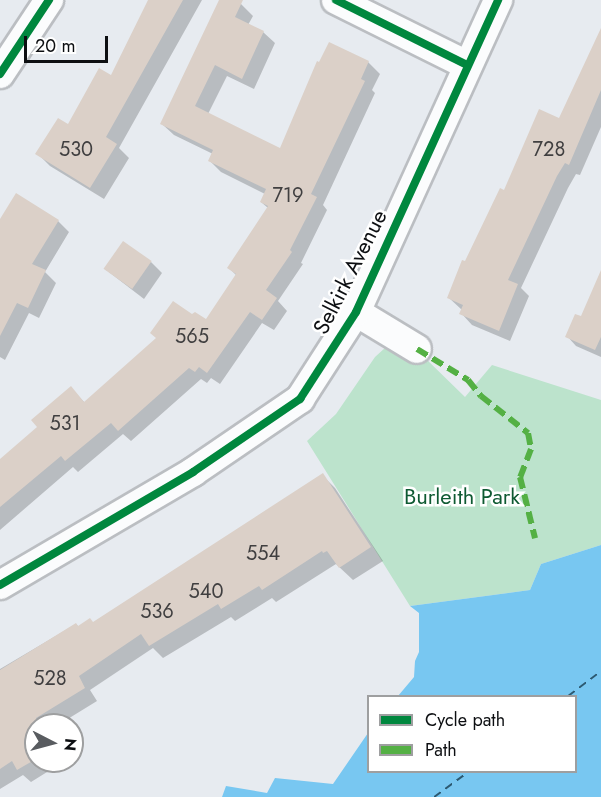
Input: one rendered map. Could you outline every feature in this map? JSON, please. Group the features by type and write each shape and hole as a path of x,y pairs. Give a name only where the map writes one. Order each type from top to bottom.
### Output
{"street":[{"path":"0,74 49,0"},
{"path":"336,0 467,65"},
{"name":"Selkirk Avenue","path":"0,585 193,472 300,399 356,312 498,0"},
{"path":"356,312 417,349"}],"green space":[{"name":"Burleith Park","path":"386,347 423,356 465,397 492,365 601,400 601,545 541,564 530,590 410,606 307,441 336,414 375,357"}],"water":[{"path":"601,545 601,797 222,797 226,786 267,793 275,778 333,784 367,734 367,773 577,773 577,695 399,695 414,677 415,661 419,652 419,613 410,606 530,590 541,564"}],"building":[{"path":"148,0 183,0 106,137 117,144 90,188 35,154 58,118 68,124 99,68 111,75"},
{"path":"219,0 243,0 235,17 264,31 242,79 215,65 195,106 280,148 317,61 319,62 329,42 369,61 361,79 365,81 311,194 317,197 290,250 292,252 266,290 277,298 262,320 250,312 207,373 199,367 195,372 189,368 118,431 111,423 65,461 61,456 0,507 0,459 37,427 31,420 71,386 84,402 156,338 150,333 173,301 192,314 195,312 206,319 236,274 227,268 268,206 260,202 266,189 208,161 213,150 160,124"},
{"path":"601,28 601,90 569,165 565,163 557,176 508,280 518,284 499,331 459,314 463,305 447,298 462,260 465,261 500,188 504,190 539,109 559,118"},
{"path":"16,193 59,220 32,264 46,270 28,308 17,303 0,336 0,219"},
{"path":"123,241 152,261 132,289 103,269"},
{"path":"601,270 601,337 595,350 565,337 575,314 581,316"},
{"path":"323,473 371,547 339,568 327,551 323,553 322,551 262,590 259,586 221,609 218,604 149,646 141,634 79,676 85,688 44,713 24,713 24,766 17,770 12,761 0,769 0,670 76,623 78,626 90,618 93,622"}],"ferry route":[{"path":"569,695 601,671"},
{"path":"434,797 467,773"}],"marked path":[{"path":"417,349 468,380 481,396 528,433 531,449 520,477 535,538"}],"cycle path":[{"path":"0,74 49,0"},
{"path":"336,0 467,65"},
{"path":"0,585 193,472 300,399 356,312 498,0"}]}
